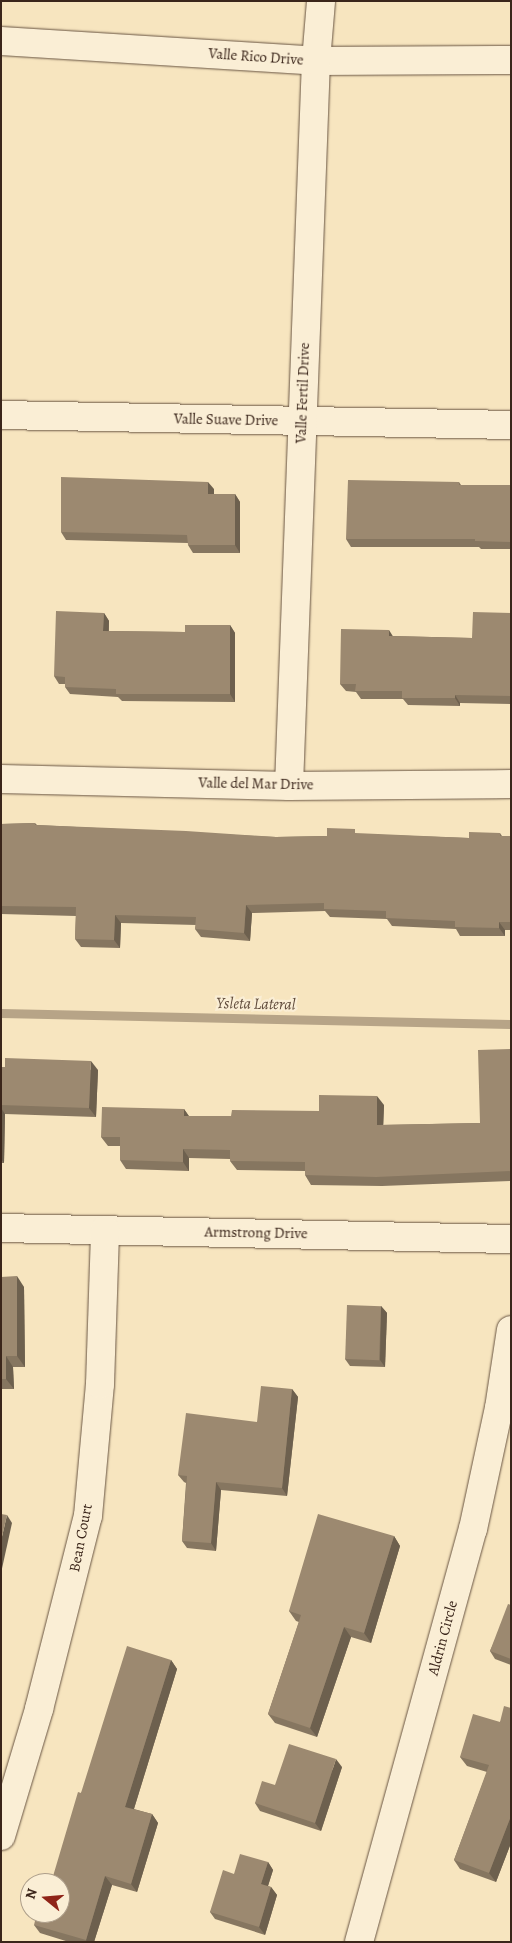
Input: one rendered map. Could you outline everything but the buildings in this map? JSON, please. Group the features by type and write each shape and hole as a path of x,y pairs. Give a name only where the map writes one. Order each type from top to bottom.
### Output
{"street":[{"name":"Valle Fertil Drive","path":"289,786 316,61 321,1"},
{"name":"Valle Rico Drive","path":"1,41 316,61 511,60"},
{"name":"Valle Suave Drive","path":"1,415 511,425"},
{"name":"Valle del Mar Drive","path":"1,779 289,786 511,784"},
{"name":"Armstrong Drive","path":"1,1228 511,1238"},
{"name":"Bean Court","path":"1,1836 39,1709 88,1516 100,1384 104,1230"},
{"name":"Aldrin Circle","path":"359,1942 473,1529 499,1408 511,1330"}],"waterway":[{"name":"Ysleta Lateral","path":"1,1013 511,1024"}]}
